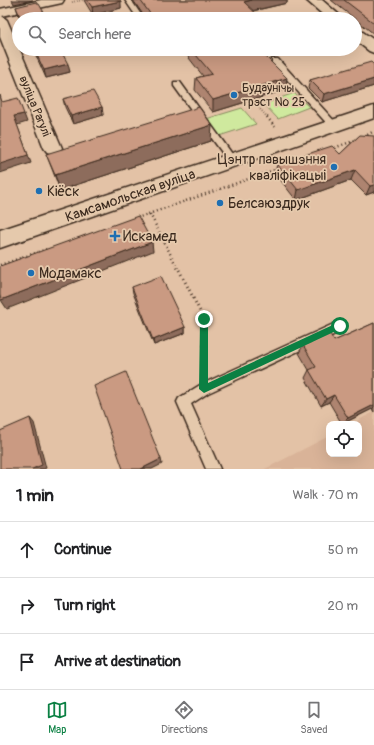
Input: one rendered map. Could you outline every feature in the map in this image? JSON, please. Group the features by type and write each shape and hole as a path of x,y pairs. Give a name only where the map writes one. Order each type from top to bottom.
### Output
{"main road":[{"path":"313,0 328,12"},
{"path":"362,39 374,48"},
{"name":"Камсамольская вуліца","path":"0,239 374,112"}],"street":[{"path":"0,13 58,0"},
{"name":"вуліца Рагулі","path":"0,20 12,49"},
{"name":"вуліца Рагулі","path":"15,56 53,148"}],"lane":[{"path":"128,0 136,12"},
{"path":"275,61 334,126"},
{"path":"177,84 232,160"},
{"path":"214,469 183,402 204,389 340,326"}],"path":[{"path":"252,100 275,127"},
{"path":"328,150 364,137 374,131"},
{"path":"135,219 284,167"},
{"path":"150,214 204,319 204,389"},
{"path":"0,265 52,247"}],"shaded area":[{"path":"374,412 374,469 265,469 326,438 326,457 362,457 362,421 357,421"}],"green space":[{"path":"294,93 309,107 278,119 264,104"},
{"path":"242,108 256,124 219,136 206,119"}],"building":[{"path":"87,0 120,0 121,1 92,7"},
{"path":"140,0 252,0 244,2 255,12 149,12"},
{"path":"344,0 374,0 374,23 362,14 362,12 360,12"},
{"path":"36,2 44,12 18,12 16,7"},
{"path":"37,56 64,56 68,64 44,70"},
{"path":"197,56 265,56 287,78 213,100 196,78 212,74"},
{"path":"371,62 374,65 374,79 324,94 310,80"},
{"path":"93,91 102,107 71,116 63,99"},
{"path":"0,95 2,102 18,98 24,114 14,116 28,155 0,164"},
{"path":"199,107 212,125 55,175 46,154"},
{"name":"Цэнтр павышэння кваліфікацыі","path":"360,135 374,136 374,185 370,186 355,170 298,190 277,164 332,146 340,154"},
{"path":"138,216 152,242 1,300 0,266"},
{"path":"161,276 185,327 153,340 132,287"},
{"path":"374,323 374,405 348,418 334,395 326,399 309,370 316,367 303,345 330,334 334,341"},
{"path":"126,372 161,459 141,469 123,469 94,386"},
{"path":"30,418 42,465 32,469 0,469 0,431"}],"place":[{"name":"Будаўнічы трэст № 25","path":"234,95"},
{"name":"Цэнтр павышэння кваліфікацыі","path":"334,167"},
{"name":"Кіёск","path":"39,191"},
{"name":"Белсаюздрук","path":"220,203"},
{"name":"Искамед","path":"115,236"},
{"name":"Модамакс","path":"31,273"}],"route":[{"path":"204,319 204,389 340,326"}]}
